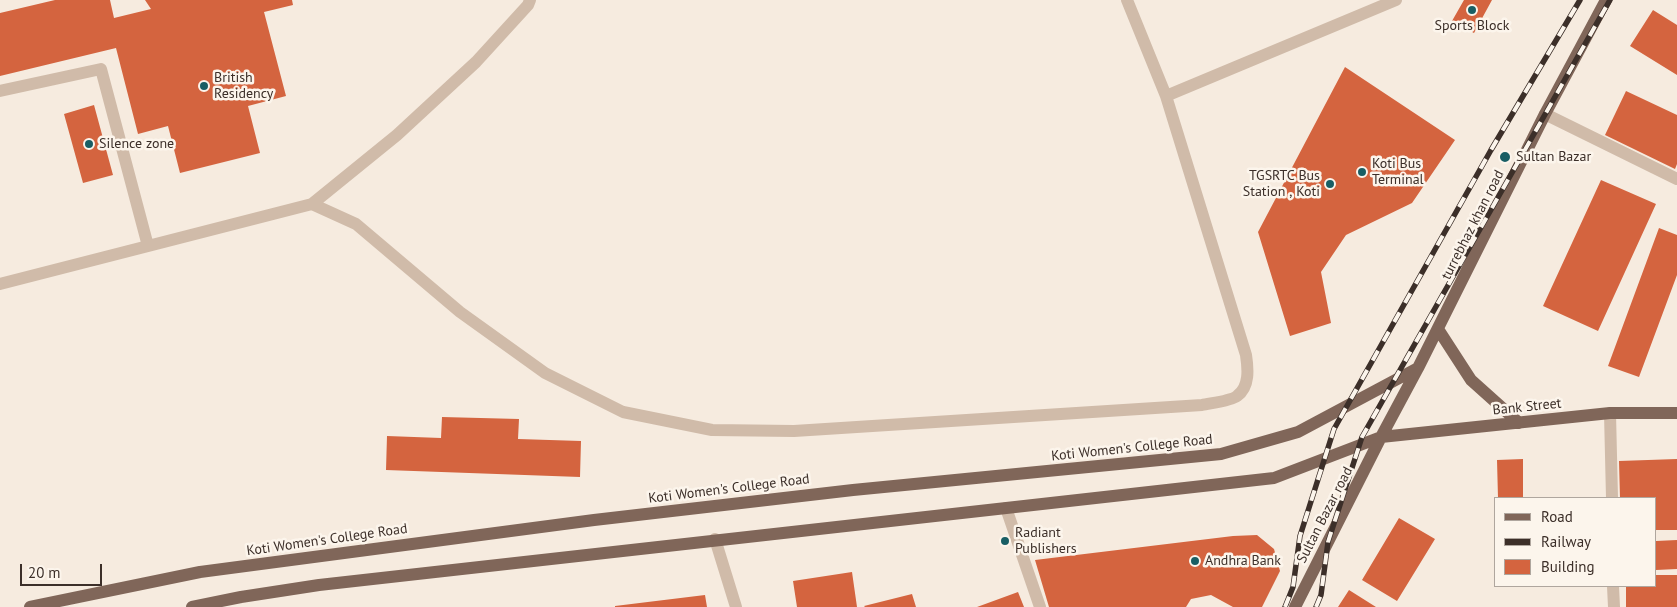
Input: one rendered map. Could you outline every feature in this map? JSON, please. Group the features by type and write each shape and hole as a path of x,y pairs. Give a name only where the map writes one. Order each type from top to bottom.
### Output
{"main road":[{"name":"turrebhaz khan road","path":"1381,437 1438,329 1545,114 1606,0"},
{"path":"1438,329 1471,380 1519,423"},
{"name":"Koti Women's College Road","path":"34,607 200,572 594,520 853,490 1221,454 1298,432 1418,368"},
{"name":"Bank Street","path":"1381,437 1610,413 1677,413"},
{"path":"192,607 238,602 319,585 716,539 1274,478 1381,437"},
{"name":"Sultan Bazar road","path":"1295,607 1381,437"}],"street":[{"path":"0,284 312,204 397,135 476,62 528,5 530,0"},
{"path":"312,204 356,224 460,312 545,373 624,412 712,430 794,431 1202,405 1237,397 1244,387 1249,371 1246,355 1166,96 1127,0"},
{"path":"1166,96 1396,0"},
{"path":"0,91 101,69 148,246"},
{"path":"1545,114 1677,179"},
{"path":"1610,413 1612,497"},
{"path":"1006,508 1040,607"},
{"path":"716,539 736,607"},
{"path":"1613,587 1614,607"}],"building":[{"name":"British Residency","path":"55,0 110,0 114,18 151,9 145,0 292,0 293,5 264,12 286,96 248,106 260,153 180,173 168,126 138,134 116,48 0,76 0,13"},
{"name":"Sports Block","path":"1464,0 1492,0 1474,33 1452,21"},
{"path":"1653,10 1677,25 1677,75 1630,46"},
{"name":"Koti Bus Terminal","path":"1345,67 1455,140 1412,203 1346,235 1321,272 1331,323 1290,336 1258,232"},
{"path":"1626,91 1677,115 1677,164 1675,169 1605,135"},
{"name":"Silence zone","path":"94,105 113,175 83,183 64,114"},
{"path":"1601,180 1656,204 1598,331 1543,306"},
{"path":"1659,228 1677,235 1677,275 1639,377 1608,366"},
{"path":"442,417 519,419 518,439 581,441 580,477 386,470 387,436 441,438"},
{"path":"1523,459 1523,497 1498,497 1497,460"},
{"path":"1677,459 1677,530 1657,530 1657,497 1620,497 1619,461"},
{"path":"1399,518 1435,539 1397,601 1362,580"},
{"path":"1257,535 1274,549 1280,571 1262,607 1233,607 1211,595 1191,599 1186,607 1049,607 1035,560 1233,536"},
{"path":"1677,540 1677,569 1657,570 1657,541"},
{"path":"852,572 857,607 797,607 793,581"},
{"path":"1657,575 1677,575 1677,607 1626,607 1626,587 1657,587"},
{"path":"1349,590 1376,607 1338,607"},
{"path":"1018,592 1024,607 977,607"},
{"path":"912,594 916,607 864,606"},
{"path":"705,595 707,607 615,607 615,606"}],"railway":[{"path":"1285,607 1293,587 1300,536 1334,429 1491,150 1580,0"},
{"path":"1316,607 1321,595 1328,542 1362,437 1610,0"}],"place":[{"name":"Sports Block","path":"1472,10"},
{"name":"British Residency","path":"204,86"},
{"name":"Silence zone","path":"89,144"},
{"name":"Sultan Bazar","path":"1505,157"},
{"name":"Koti Bus Terminal","path":"1362,172"},
{"name":"TGSRTC Bus Station , Koti","path":"1330,184"},
{"name":"Radiant Publishers","path":"1005,541"},
{"name":"Andhra Bank","path":"1195,561"}]}
